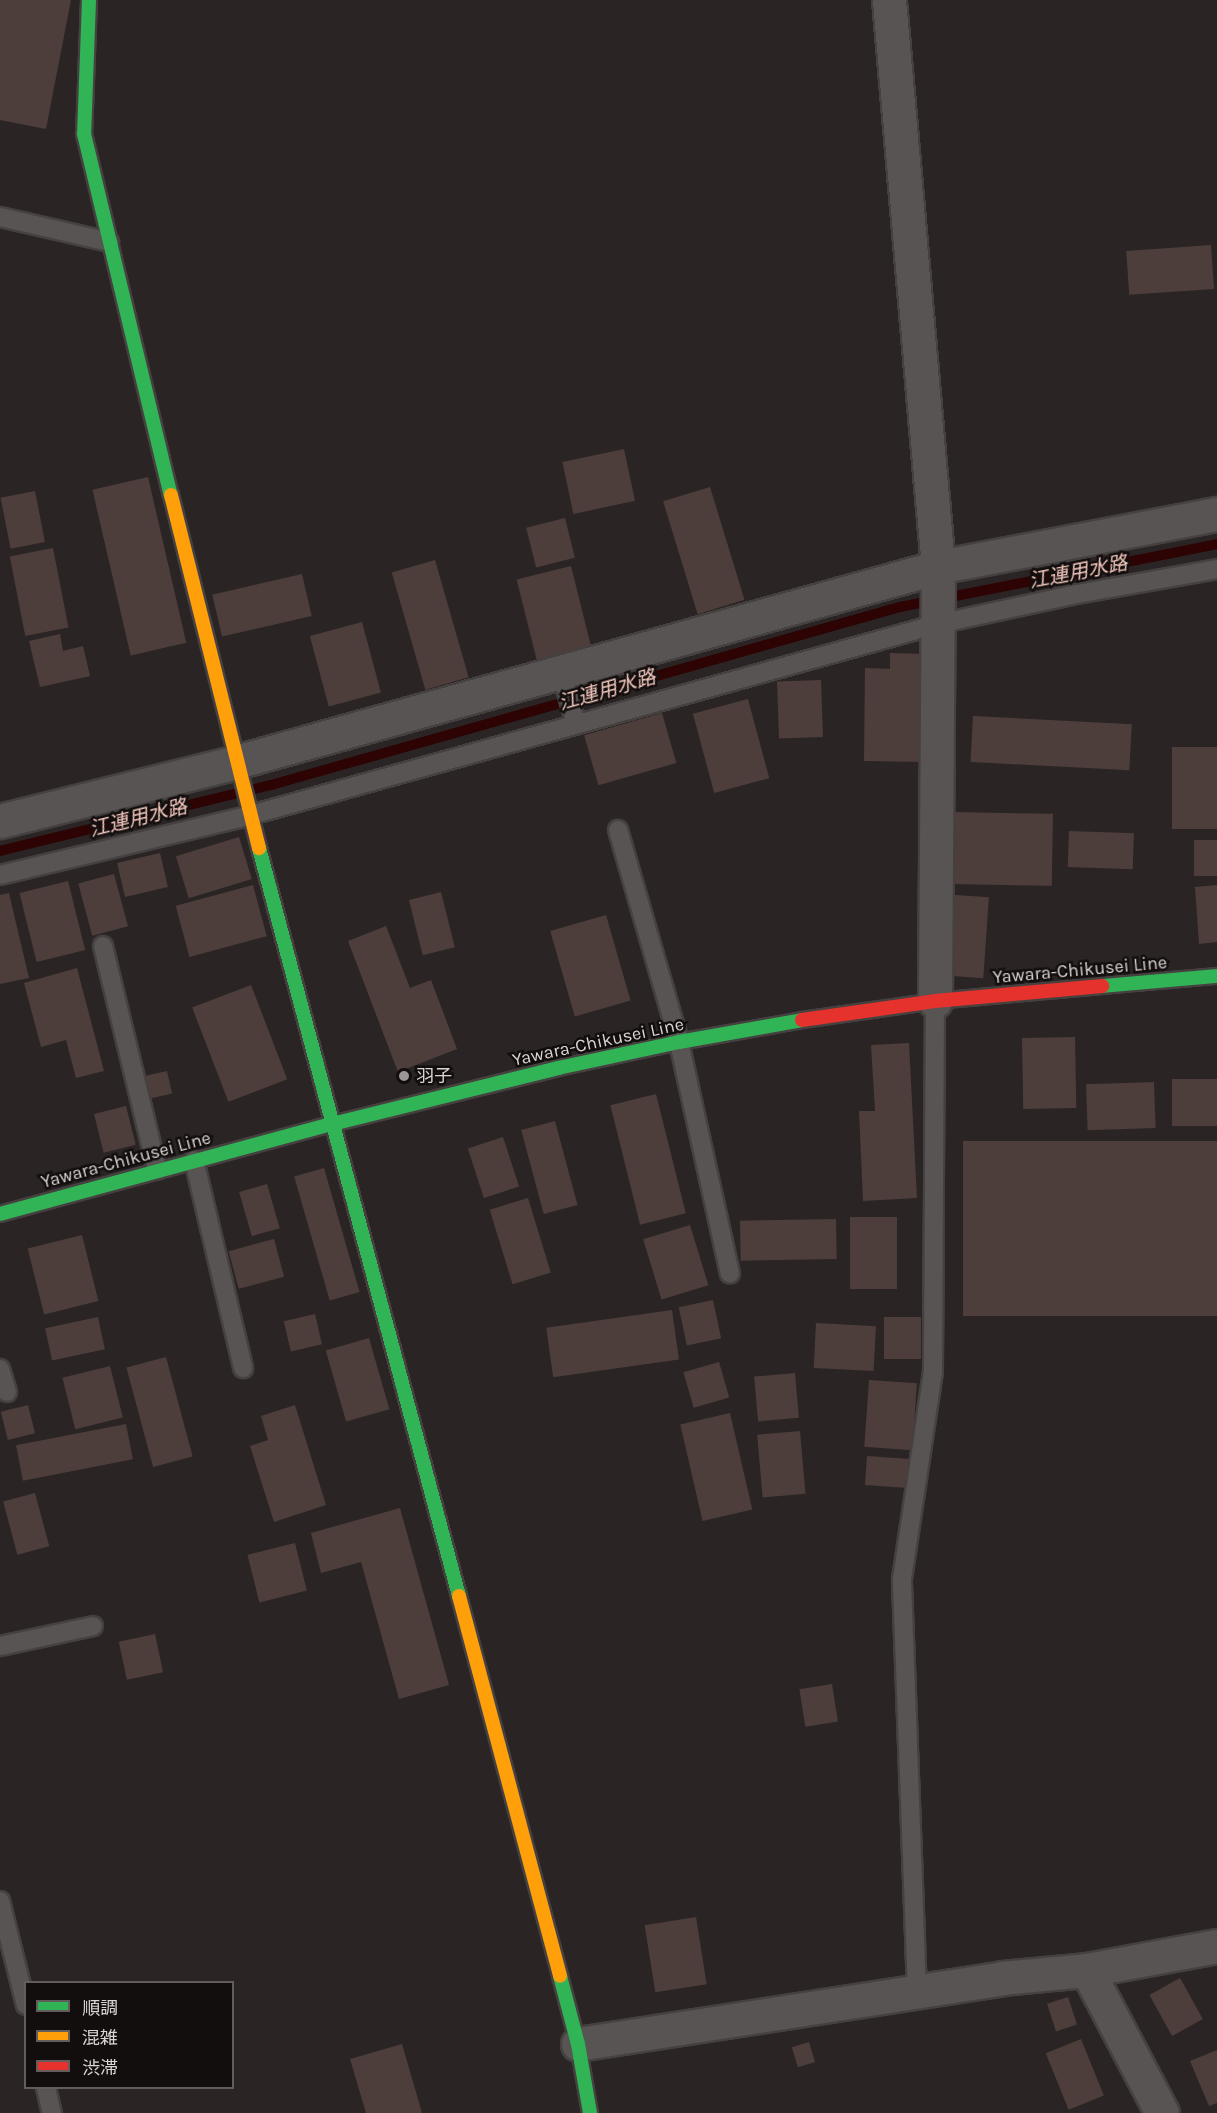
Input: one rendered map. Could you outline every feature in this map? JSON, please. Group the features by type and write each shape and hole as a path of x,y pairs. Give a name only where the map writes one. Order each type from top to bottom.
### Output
{"street":[{"path":"89,0 84,134 109,242 236,762 578,2044 590,2113"},
{"path":"889,0 938,567 935,1001"},
{"path":"0,821 236,762 938,567 1217,514"},
{"name":"Yawara-Chikusei Line","path":"0,1214 332,1124 558,1068 679,1042 768,1025 935,1001 1217,976"},
{"path":"578,2044 1002,1978 1087,1970 1217,1946"},
{"path":"1087,1970 1162,2113"}],"lane":[{"path":"0,217 109,242"},
{"path":"0,875 251,815 576,724 748,679 938,624 1077,594 1217,569"},
{"path":"561,671 576,724"},
{"path":"618,830 679,1042 730,1273"},
{"path":"103,946 157,1170"},
{"path":"917,1992 902,1580 933,1372 935,1001"},
{"path":"194,1160 243,1368"},
{"path":"0,1369 7,1392"},
{"path":"0,1646 93,1626"},
{"path":"0,1901 24,1997"},
{"path":"46,2089 52,2113"}],"building":[{"path":"0,0 71,0 46,129 0,120"},
{"path":"1211,245 1214,289 1129,295 1126,251"},
{"path":"624,449 635,501 573,514 562,462"},
{"path":"148,477 186,643 131,655 92,490"},
{"path":"710,487 744,600 698,614 663,501"},
{"path":"35,491 45,542 11,549 1,498"},
{"path":"565,518 575,558 536,567 526,528"},
{"path":"53,548 68,628 25,636 10,556"},
{"path":"435,560 469,677 425,690 392,572"},
{"path":"571,566 592,648 537,662 517,580"},
{"path":"302,574 312,616 222,637 212,595"},
{"path":"362,622 381,693 329,706 310,636"},
{"path":"60,634 63,651 83,646 90,676 40,687 29,641"},
{"path":"890,653 927,654 925,762 864,761 865,668 890,669"},
{"path":"821,680 823,737 779,739 777,682"},
{"path":"748,699 769,778 714,793 693,714"},
{"path":"662,713 676,763 598,785 584,735"},
{"path":"973,716 1132,724 1129,770 971,762"},
{"path":"1172,747 1217,747 1217,829 1172,829"},
{"path":"950,812 1053,814 1052,886 949,884"},
{"path":"1069,831 1134,833 1133,869 1068,867"},
{"path":"239,837 252,879 189,898 176,856"},
{"path":"1194,840 1217,840 1217,876 1194,876"},
{"path":"160,853 168,887 125,897 117,863"},
{"path":"114,874 128,926 92,936 78,884"},
{"path":"68,881 85,950 37,962 19,893"},
{"path":"253,885 267,936 189,957 176,906"},
{"path":"1217,885 1217,942 1199,944 1195,887"},
{"path":"441,892 455,947 423,955 409,900"},
{"path":"9,893 29,978 0,984 0,895"},
{"path":"941,894 989,897 983,978 935,975"},
{"path":"606,915 631,1001 575,1017 550,931"},
{"path":"386,926 410,988 431,980 457,1049 398,1072 348,941"},
{"path":"77,968 104,1071 76,1078 66,1040 41,1047 24,983"},
{"path":"251,985 287,1079 228,1102 192,1008"},
{"path":"1075,1037 1076,1108 1023,1109 1022,1038"},
{"path":"909,1043 917,1198 863,1201 859,1111 875,1111 871,1045"},
{"path":"167,1071 172,1093 148,1099 143,1077"},
{"path":"1172,1079 1217,1079 1217,1126 1172,1126"},
{"path":"1154,1082 1156,1128 1088,1130 1086,1084"},
{"path":"656,1094 686,1213 640,1225 610,1105"},
{"path":"126,1106 136,1145 104,1153 94,1114"},
{"path":"555,1121 578,1205 544,1214 521,1130"},
{"path":"503,1137 519,1186 484,1198 468,1148"},
{"path":"963,1141 1217,1141 1217,1316 963,1316"},
{"path":"324,1168 360,1292 330,1301 294,1177"},
{"path":"267,1184 280,1228 252,1236 239,1192"},
{"path":"528,1198 551,1273 513,1284 490,1210"},
{"path":"850,1217 897,1217 897,1289 850,1289"},
{"path":"836,1219 837,1259 741,1261 740,1221"},
{"path":"690,1225 708,1285 662,1300 643,1239"},
{"path":"82,1235 98,1301 44,1315 28,1249"},
{"path":"274,1239 284,1277 239,1289 229,1251"},
{"path":"713,1300 721,1338 687,1345 679,1307"},
{"path":"672,1310 679,1360 553,1377 546,1328"},
{"path":"315,1314 322,1344 291,1351 284,1321"},
{"path":"98,1317 105,1349 52,1361 45,1328"},
{"path":"884,1317 921,1317 921,1359 884,1359"},
{"path":"816,1323 876,1326 874,1371 814,1368"},
{"path":"369,1338 389,1409 346,1422 326,1350"},
{"path":"166,1357 193,1456 153,1467 126,1368"},
{"path":"719,1362 729,1398 694,1408 683,1372"},
{"path":"110,1366 123,1417 75,1429 62,1378"},
{"path":"795,1373 799,1418 758,1421 754,1377"},
{"path":"869,1380 917,1383 912,1450 864,1447"},
{"path":"28,1405 35,1433 8,1440 1,1412"},
{"path":"295,1405 326,1505 274,1522 250,1446 268,1440 261,1416"},
{"path":"730,1413 752,1509 703,1521 680,1424"},
{"path":"126,1424 133,1459 23,1481 16,1445"},
{"path":"800,1431 805,1494 763,1498 757,1435"},
{"path":"867,1456 913,1459 911,1488 865,1485"},
{"path":"35,1493 49,1546 17,1555 3,1502"},
{"path":"400,1508 449,1685 399,1699 361,1562 321,1573 311,1533"},
{"path":"295,1543 307,1591 259,1602 247,1555"},
{"path":"155,1634 163,1672 127,1680 119,1642"},
{"path":"832,1684 838,1722 805,1727 799,1689"},
{"path":"696,1917 707,1984 655,1992 645,1925"},
{"path":"1180,1978 1203,2019 1172,2036 1149,1995"},
{"path":"1068,1997 1077,2025 1056,2031 1047,2004"},
{"path":"1081,2039 1104,2096 1069,2110 1046,2053"},
{"path":"809,2042 815,2062 798,2067 792,2047"},
{"path":"402,2044 422,2113 366,2113 350,2059"},
{"path":"1217,2050 1217,2103 1209,2106 1190,2061"}],"waterway":[{"name":"江連用水路","path":"0,851 271,785 900,607 1217,544"}],"traffic: fast":[{"path":"89,0 84,134 171,495"},
{"path":"259,848 459,1596"},
{"path":"1102,986 1217,976"},
{"path":"0,1214 332,1124 558,1068 679,1042 802,1020"},
{"path":"560,1976 578,2044 590,2113"}],"traffic: slow":[{"path":"171,495 259,848"},
{"path":"459,1596 560,1976"}],"traffic: jam":[{"path":"802,1020 935,1001 1102,986"}],"place":[{"name":"羽子","path":"404,1076"}]}
